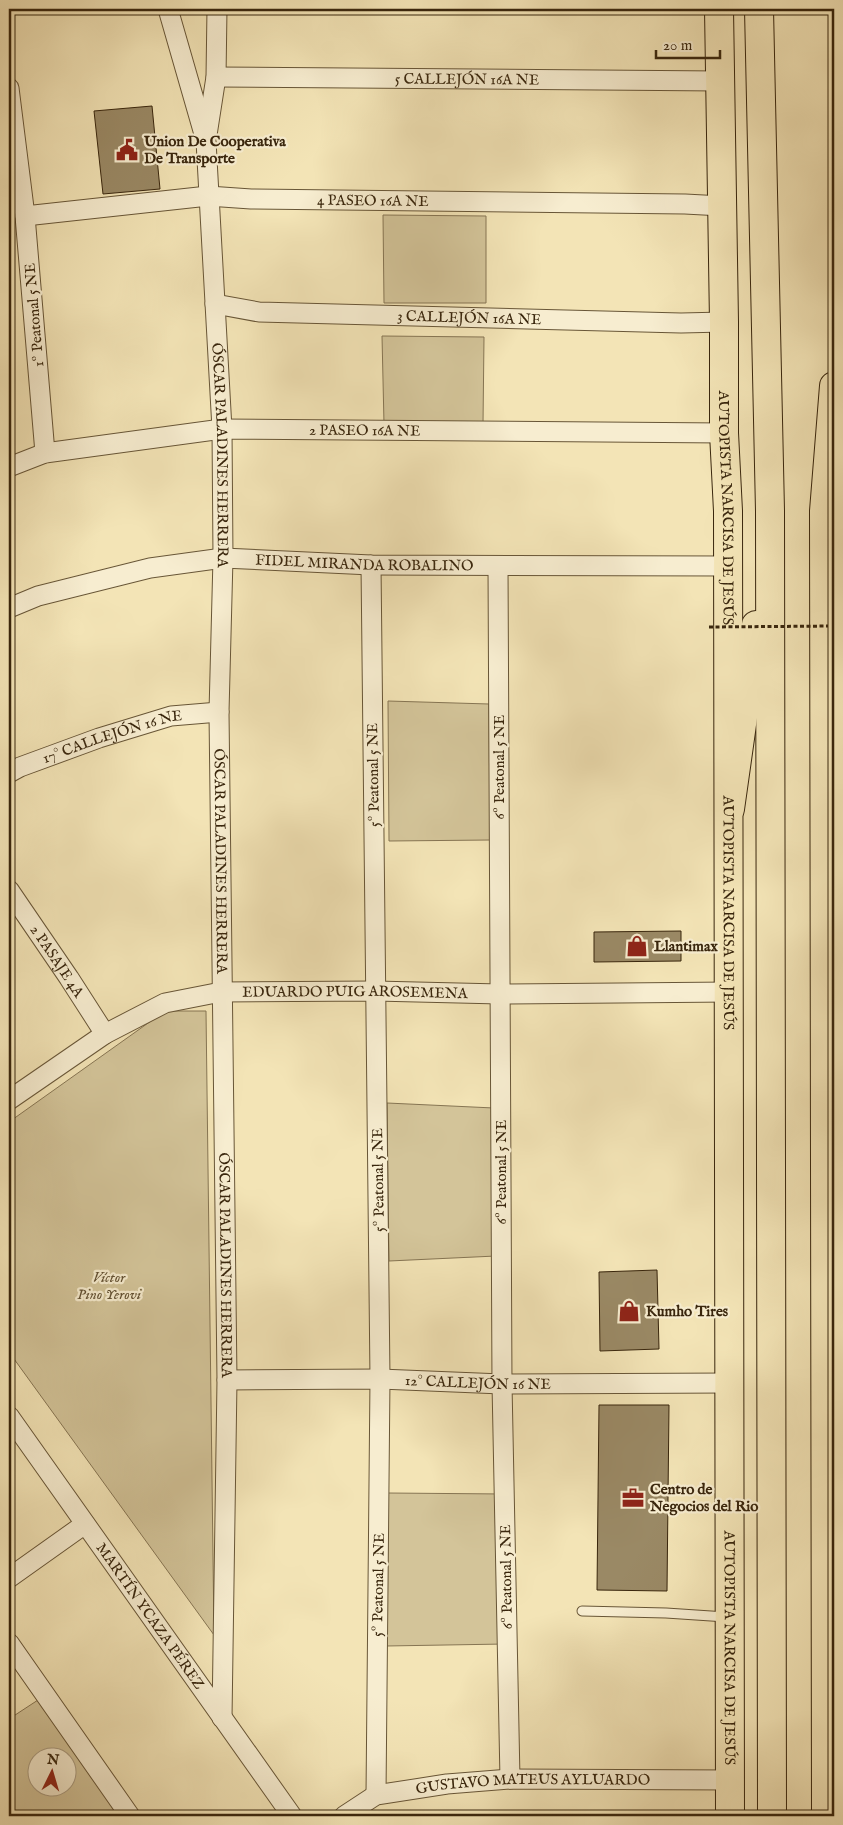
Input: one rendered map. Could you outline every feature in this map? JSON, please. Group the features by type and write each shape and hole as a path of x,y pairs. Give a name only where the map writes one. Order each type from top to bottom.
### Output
{"main road":[{"name":"AUTOPISTA NARCISA DE JESÚS","path":"718,9 724,322 724,433 728,511 730,809 730,1816"},
{"path":"759,9 770,534 772,1816"},
{"path":"762,133 776,87 774,9"},
{"path":"826,1816 824,511 834,386"},
{"path":"730,809 770,534"},
{"path":"824,534 834,602"}],"street":[{"name":"ÓSCAR PALADINES HERRERA","path":"168,9 206,141 222,429 223,558 219,712 227,1380 222,1718"},
{"path":"206,141 216,76 217,9"},
{"name":"5 CALLEJÓN 16A NE","path":"216,76 719,81"},
{"name":"1º Peatonal 5 NE","path":"9,88 25,216 45,453"},
{"name":"4 PASEO 16A NE","path":"25,216 208,196 251,199 722,206"},
{"name":"3 CALLEJÓN 16A NE","path":"215,304 259,312 681,323 724,322"},
{"name":"2 PASEO 16A NE","path":"9,467 45,453 222,429 724,433"},
{"name":"FIDEL MIRANDA ROBALINO","path":"9,608 38,596 150,568 223,558 371,565 728,566"},
{"name":"5º Peatonal 5 NE","path":"371,565 380,1379 376,1795"},
{"name":"6º Peatonal 5 NE","path":"498,566 502,1384 510,1779"},
{"name":"17° CALLEJÓN 16 NE","path":"9,773 20,767 99,738 172,716 219,712"},
{"name":"2 PASAJE 4A","path":"9,890 69,978 104,1034"},
{"name":"EDUARDO PUIG AROSEMENA","path":"9,1100 104,1034 165,1003 221,992 376,991 500,994 730,992"},
{"name":"12° CALLEJÓN 16 NE","path":"227,1380 380,1379 502,1384 730,1383"},
{"name":"MARTÍN YCAZA PÉREZ","path":"9,1416 292,1816"},
{"path":"9,1578 86,1524"},
{"path":"9,1643 130,1816"},
{"name":"GUSTAVO MATEUS AYLUARDO","path":"344,1816 376,1795 447,1784 510,1779 730,1780"}],"lane":[{"path":"582,1611 730,1617"}],"path":[{"path":"709,627 834,626"}],"green space":[{"path":"383,215 486,216 486,303 384,303"},
{"path":"382,336 484,337 483,424 384,424"},
{"path":"388,701 489,704 490,840 389,841"},
{"name":"Víctor Pino Yerovi","path":"165,1011 206,1011 214,1635 9,1352 9,1122"},
{"path":"387,1103 494,1108 496,1256 389,1261"},
{"path":"388,1493 504,1494 505,1644 386,1646"},
{"path":"38,1700 72,1748 28,1748 28,1798 78,1798 78,1756 121,1816 9,1816 9,1719"}],"building":[{"name":"Union De Cooperativa De Transporte","path":"152,106 160,189 103,194 94,111"},
{"name":"Llantimax","path":"681,931 681,961 594,962 594,932"},
{"name":"Kumho Tires","path":"657,1270 659,1349 600,1351 599,1272"},
{"name":"Centro de Negocios del Rio","path":"599,1405 669,1405 667,1591 597,1590"}],"place":[{"name":"Union De Cooperativa De Transporte","path":"127,150"},
{"name":"Llantimax","path":"637,946"},
{"name":"Kumho Tires","path":"629,1311"},
{"name":"Centro de Negocios del Rio","path":"633,1498"}]}
